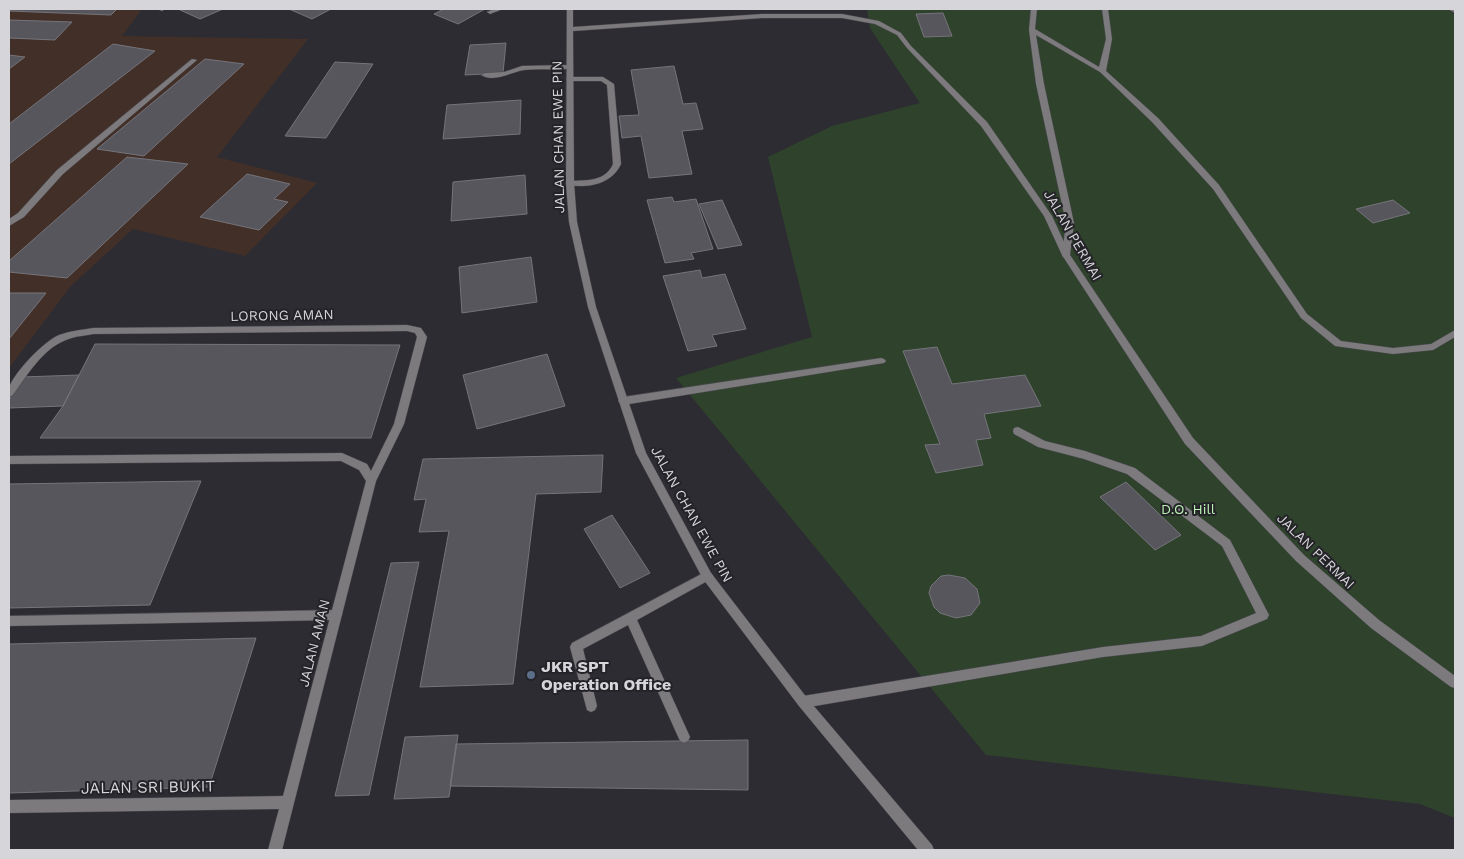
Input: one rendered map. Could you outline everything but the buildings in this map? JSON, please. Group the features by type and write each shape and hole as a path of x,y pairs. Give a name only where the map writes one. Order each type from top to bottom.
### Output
{"street":[{"path":"490,12 500,9"},
{"name":"JALAN CHAN EWE PIN","path":"570,9 570,183 573,222 592,307 640,453 707,576 803,702 927,850"},
{"path":"1034,9 1032,30 1040,84 1070,223 1066,255"},
{"path":"1102,71 1109,39 1105,9"},
{"path":"1452,9 1455,12"},
{"name":"JALAN PERMAI","path":"570,29 774,15 842,16 877,22 899,34 909,47 984,124 1048,216 1066,255 1190,441 1300,558 1375,624 1455,683"},
{"path":"1032,30 1102,71 1155,120 1216,187 1304,316 1338,344 1393,351 1433,347 1455,333"},
{"path":"9,223 21,215 60,172 194,60"},
{"path":"485,75 504,74 522,68 570,67"},
{"path":"570,79 603,79 610,84 617,164 614,173 603,181 570,183"},
{"name":"LORONG AMAN","path":"9,393 33,362 57,340 93,331 319,328 407,328 418,330 422,337 399,424 371,481"},
{"path":"623,401 881,361"},
{"path":"803,702 1103,652 1202,642 1263,614 1226,542 1130,471 1085,455 1042,444 1018,431"},
{"path":"9,460 342,457 362,467 371,481"},
{"name":"JALAN AMAN","path":"275,850 371,481"},
{"path":"591,706 576,647 707,576"},
{"path":"9,621 336,615"},
{"path":"630,617 684,737"},
{"name":"JALAN SRI BUKIT","path":"9,807 288,802"}],"shaded area":[{"path":"9,9 142,9 122,36 308,39 217,157 317,183 245,256 133,229 71,286 9,368"}],"green space":[{"name":"D.O. Hill","path":"867,9 1447,9 1455,15 1455,818 1420,804 986,755 676,378 812,337 768,157 832,126 920,103 870,28"}],"place":[{"name":"JKR SPT Operation Office","path":"531,675"}]}
